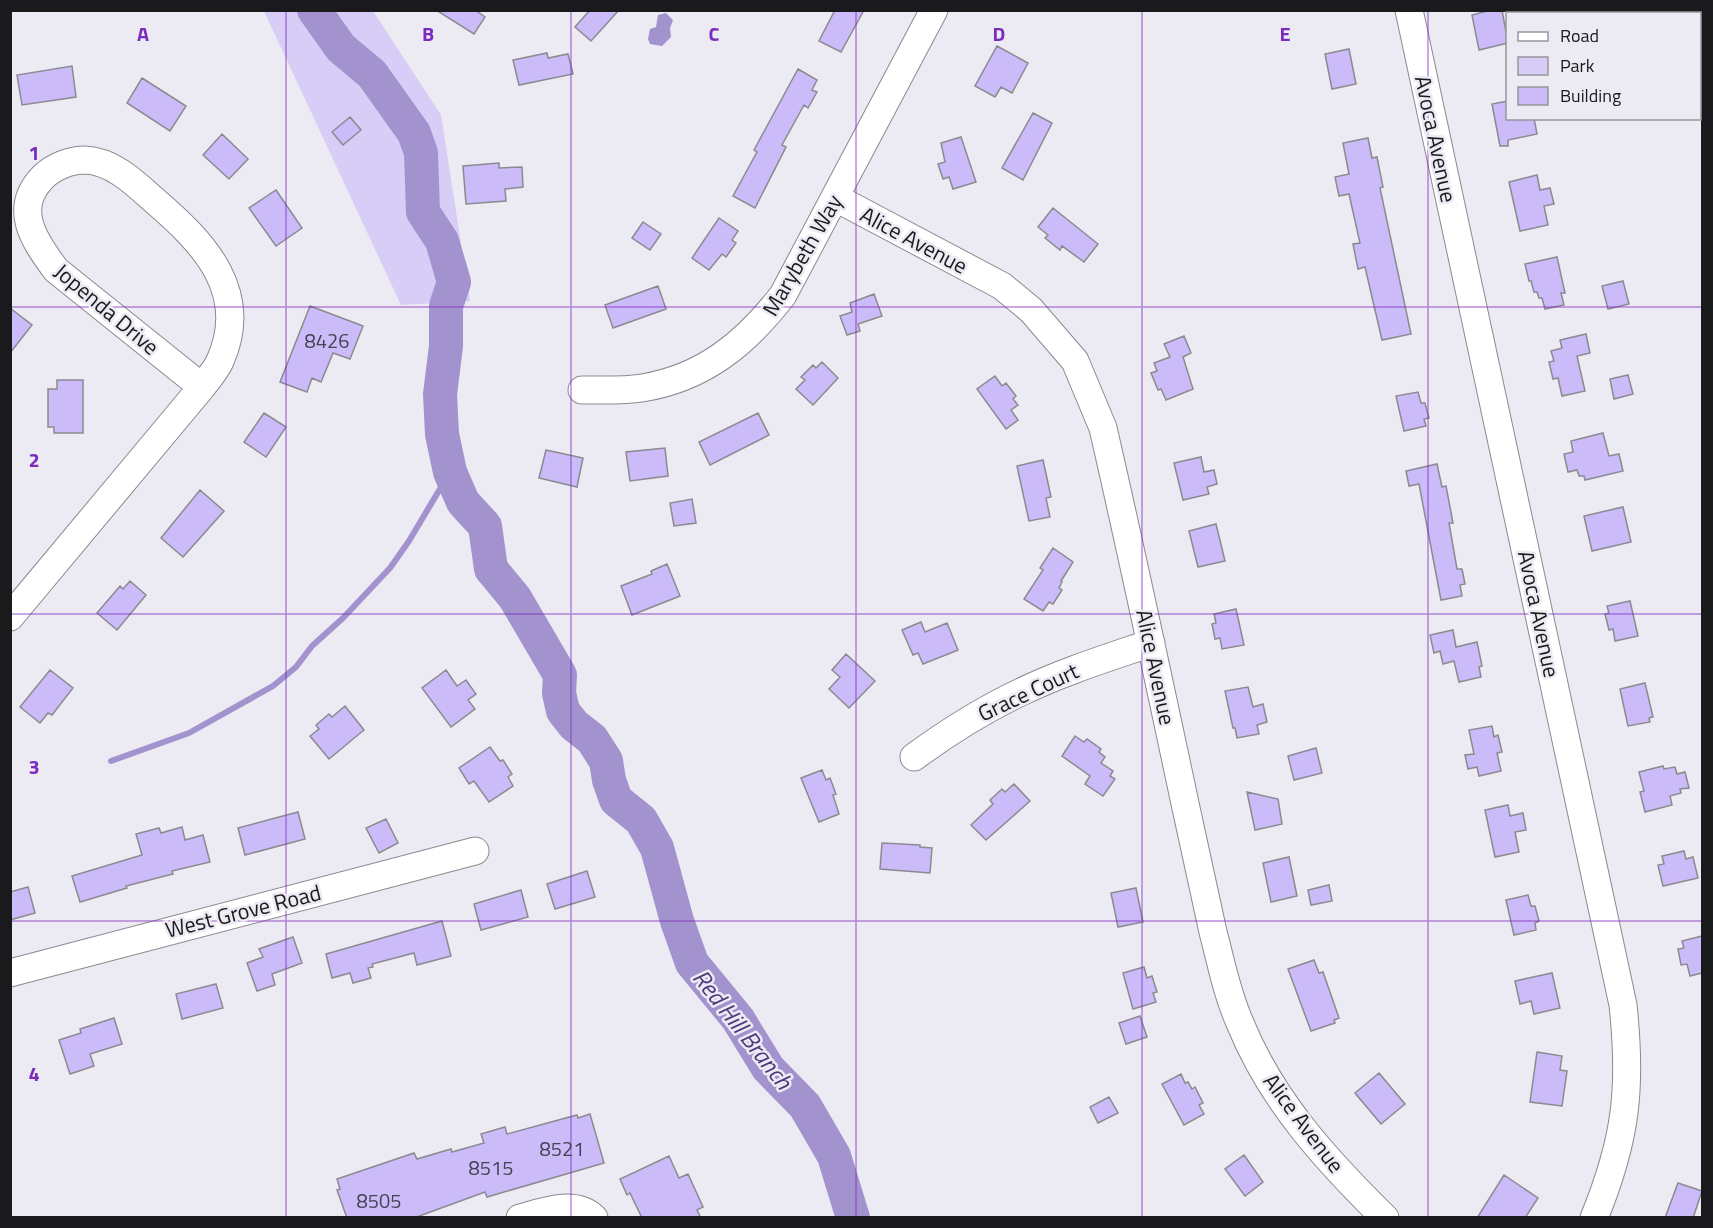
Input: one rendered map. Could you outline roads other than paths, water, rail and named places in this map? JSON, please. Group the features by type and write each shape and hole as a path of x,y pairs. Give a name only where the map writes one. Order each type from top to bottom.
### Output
{"street":[{"name":"Marybeth Way","path":"582,390 640,388 678,380 710,364 738,345 762,322 783,295 934,10"},
{"name":"Avoca Avenue","path":"1409,10 1623,1005 1628,1089 1622,1134 1610,1179 1594,1218"},
{"name":"Jopenda Drive","path":"10,617 202,387 219,362 228,337 230,314 225,288 200,243 180,222 127,176 104,165 85,160 66,163 48,172 35,186 28,202 28,219 33,235 42,251 56,270 202,387"},
{"name":"Alice Avenue","path":"836,198 1002,286 1031,310 1075,361 1090,392 1103,428 1210,916 1223,972 1239,1023 1282,1102 1312,1142 1384,1218"},
{"name":"Grace Court","path":"914,758 950,731 1022,691 1069,671 1151,643"},
{"name":"West Grove Road","path":"10,973 475,851"},
{"path":"520,1218 555,1208 580,1209 594,1218"}],"waterway":[{"name":"Red Hill Branch","path":"314,10 341,48 372,74 414,133 421,153 423,212 442,241 454,282 446,306 446,346 440,394 442,434 450,472 463,502 485,526 491,569 515,598 560,675 559,693 563,711 574,725 592,739 606,761 609,780 616,800 641,820 657,848 677,921 692,963 738,1019 768,1068 805,1106 834,1156 853,1218"},
{"path":"111,761 189,733 273,686 296,667 312,646 343,618 390,568 409,541 450,472"}]}
